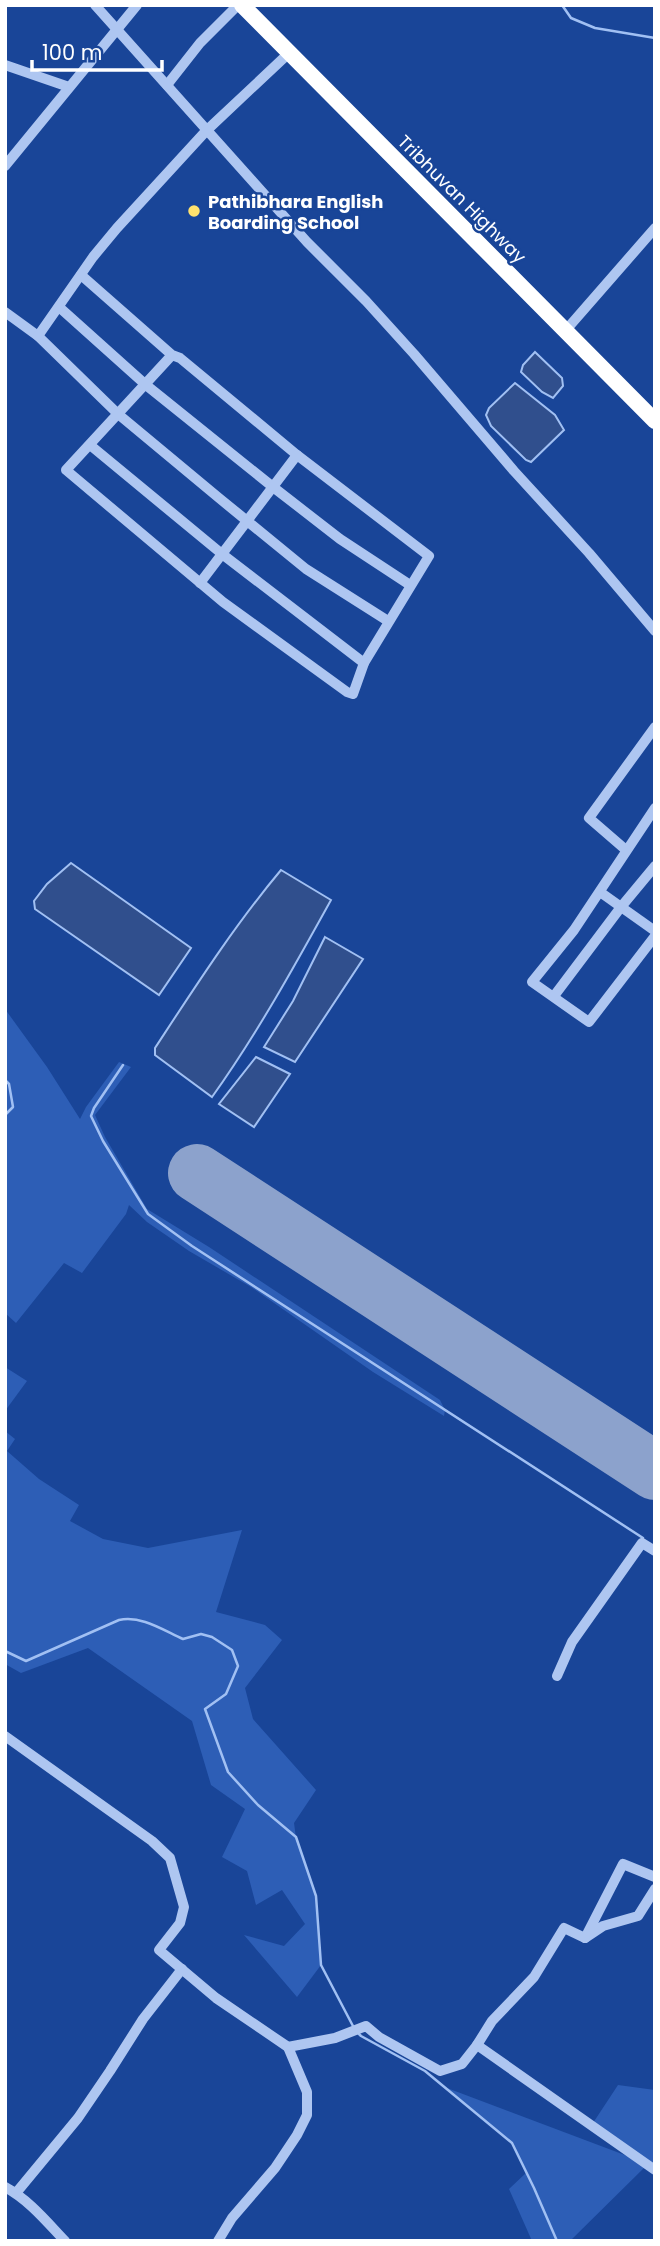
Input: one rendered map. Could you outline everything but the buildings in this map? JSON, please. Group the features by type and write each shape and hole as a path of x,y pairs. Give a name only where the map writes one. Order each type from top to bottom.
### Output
{"highway":[{"name":"Tribhuvan Highway","path":"240,5 655,421"}],"street":[{"path":"95,5 307,242 374,310 655,631"},
{"path":"5,166 9,155 136,5"},
{"path":"167,85 200,44 240,5"},
{"path":"38,336 117,228 206,131 289,54"},
{"path":"5,65 69,87"},
{"path":"566,330 655,228"},
{"path":"81,275 172,355 180,358 297,455 429,556 364,663 353,694 280,646 200,583 66,470 172,355"},
{"path":"59,307 146,385 273,487 340,539 410,585"},
{"path":"5,312 38,336 118,414 306,569 388,621"},
{"path":"90,445 222,554 364,663"},
{"path":"200,583 297,455"},
{"path":"626,850 589,818 655,727"},
{"path":"600,892 655,933 589,1022 533,982 574,930 655,808"},
{"path":"554,996 621,906 655,866"},
{"path":"557,1676 572,1642 642,1543 655,1551"},
{"path":"5,1736 152,1840 170,1858 184,1908 180,1923 159,1950 216,1998 289,2047 307,2092 307,2115 275,2168 232,2218 218,2241"},
{"path":"585,1938 623,1864 655,1877"},
{"path":"585,1938 603,1926 638,1916 655,1889"},
{"path":"289,2047 351,2033 366,2026 379,2037 440,2071 462,2064 492,2021 534,1977 564,1928 585,1938"},
{"path":"16,2193 78,2118 143,2019 182,1969"},
{"path":"477,2045 655,2170"},
{"path":"5,2187 38,2212 65,2241"}],"shaded area":[{"path":"535,352 562,378 563,386 553,398 542,392 521,372 523,365"},
{"path":"515,383 555,415 564,430 531,462 491,426 486,415 489,408"},
{"path":"71,863 191,948 159,995 35,909 34,901 47,884"},
{"path":"281,870 331,900 260,1025 212,1097 155,1055 155,1048 231,935"},
{"path":"325,937 363,959 295,1062 264,1047 293,1001"},
{"path":"5,1009 80,1119 119,1062 131,1067 95,1115 147,1209 440,1400 445,1410 444,1416 373,1372 251,1287 189,1251 147,1222 129,1205 126,1214 82,1273 64,1263 16,1323 5,1313"},
{"path":"256,1057 290,1074 254,1127 219,1104"},
{"path":"5,1367 27,1381 5,1411"},
{"path":"5,1431 15,1439 7,1451 39,1479 79,1505 70,1521 103,1539 148,1548 242,1530 216,1612 265,1625 282,1640 245,1688 253,1719 316,1790 294,1823 296,1838 316,1896 321,1965 297,1997 244,1935 284,1946 305,1924 282,1890 256,1905 247,1871 222,1857 245,1809 211,1785 192,1721 88,1648 21,1673 5,1664"},
{"path":"618,2085 655,2090 655,2170 648,2164 570,2241 532,2241 509,2189 527,2172 512,2143 447,2088 646,2163 591,2126"}],"waterway":[{"path":"562,5 571,18 595,28 655,38"},
{"path":"123,1065 91,1116 103,1141 148,1214 192,1246 643,1538"},
{"path":"5,1080 9,1084 13,1107 5,1115"},
{"path":"5,1651 26,1661 119,1620 127,1619 152,1624 183,1639 201,1634 212,1637 232,1650 238,1666 226,1694 205,1709 228,1772 258,1805 296,1837 316,1896 321,1965 354,2028"},
{"path":"358,2033 425,2071 512,2143 557,2241"}],"runway":[{"path":"197,1173 655,1471"}],"place":[{"name":"Pathibhara English Boarding School","path":"194,211"}]}
